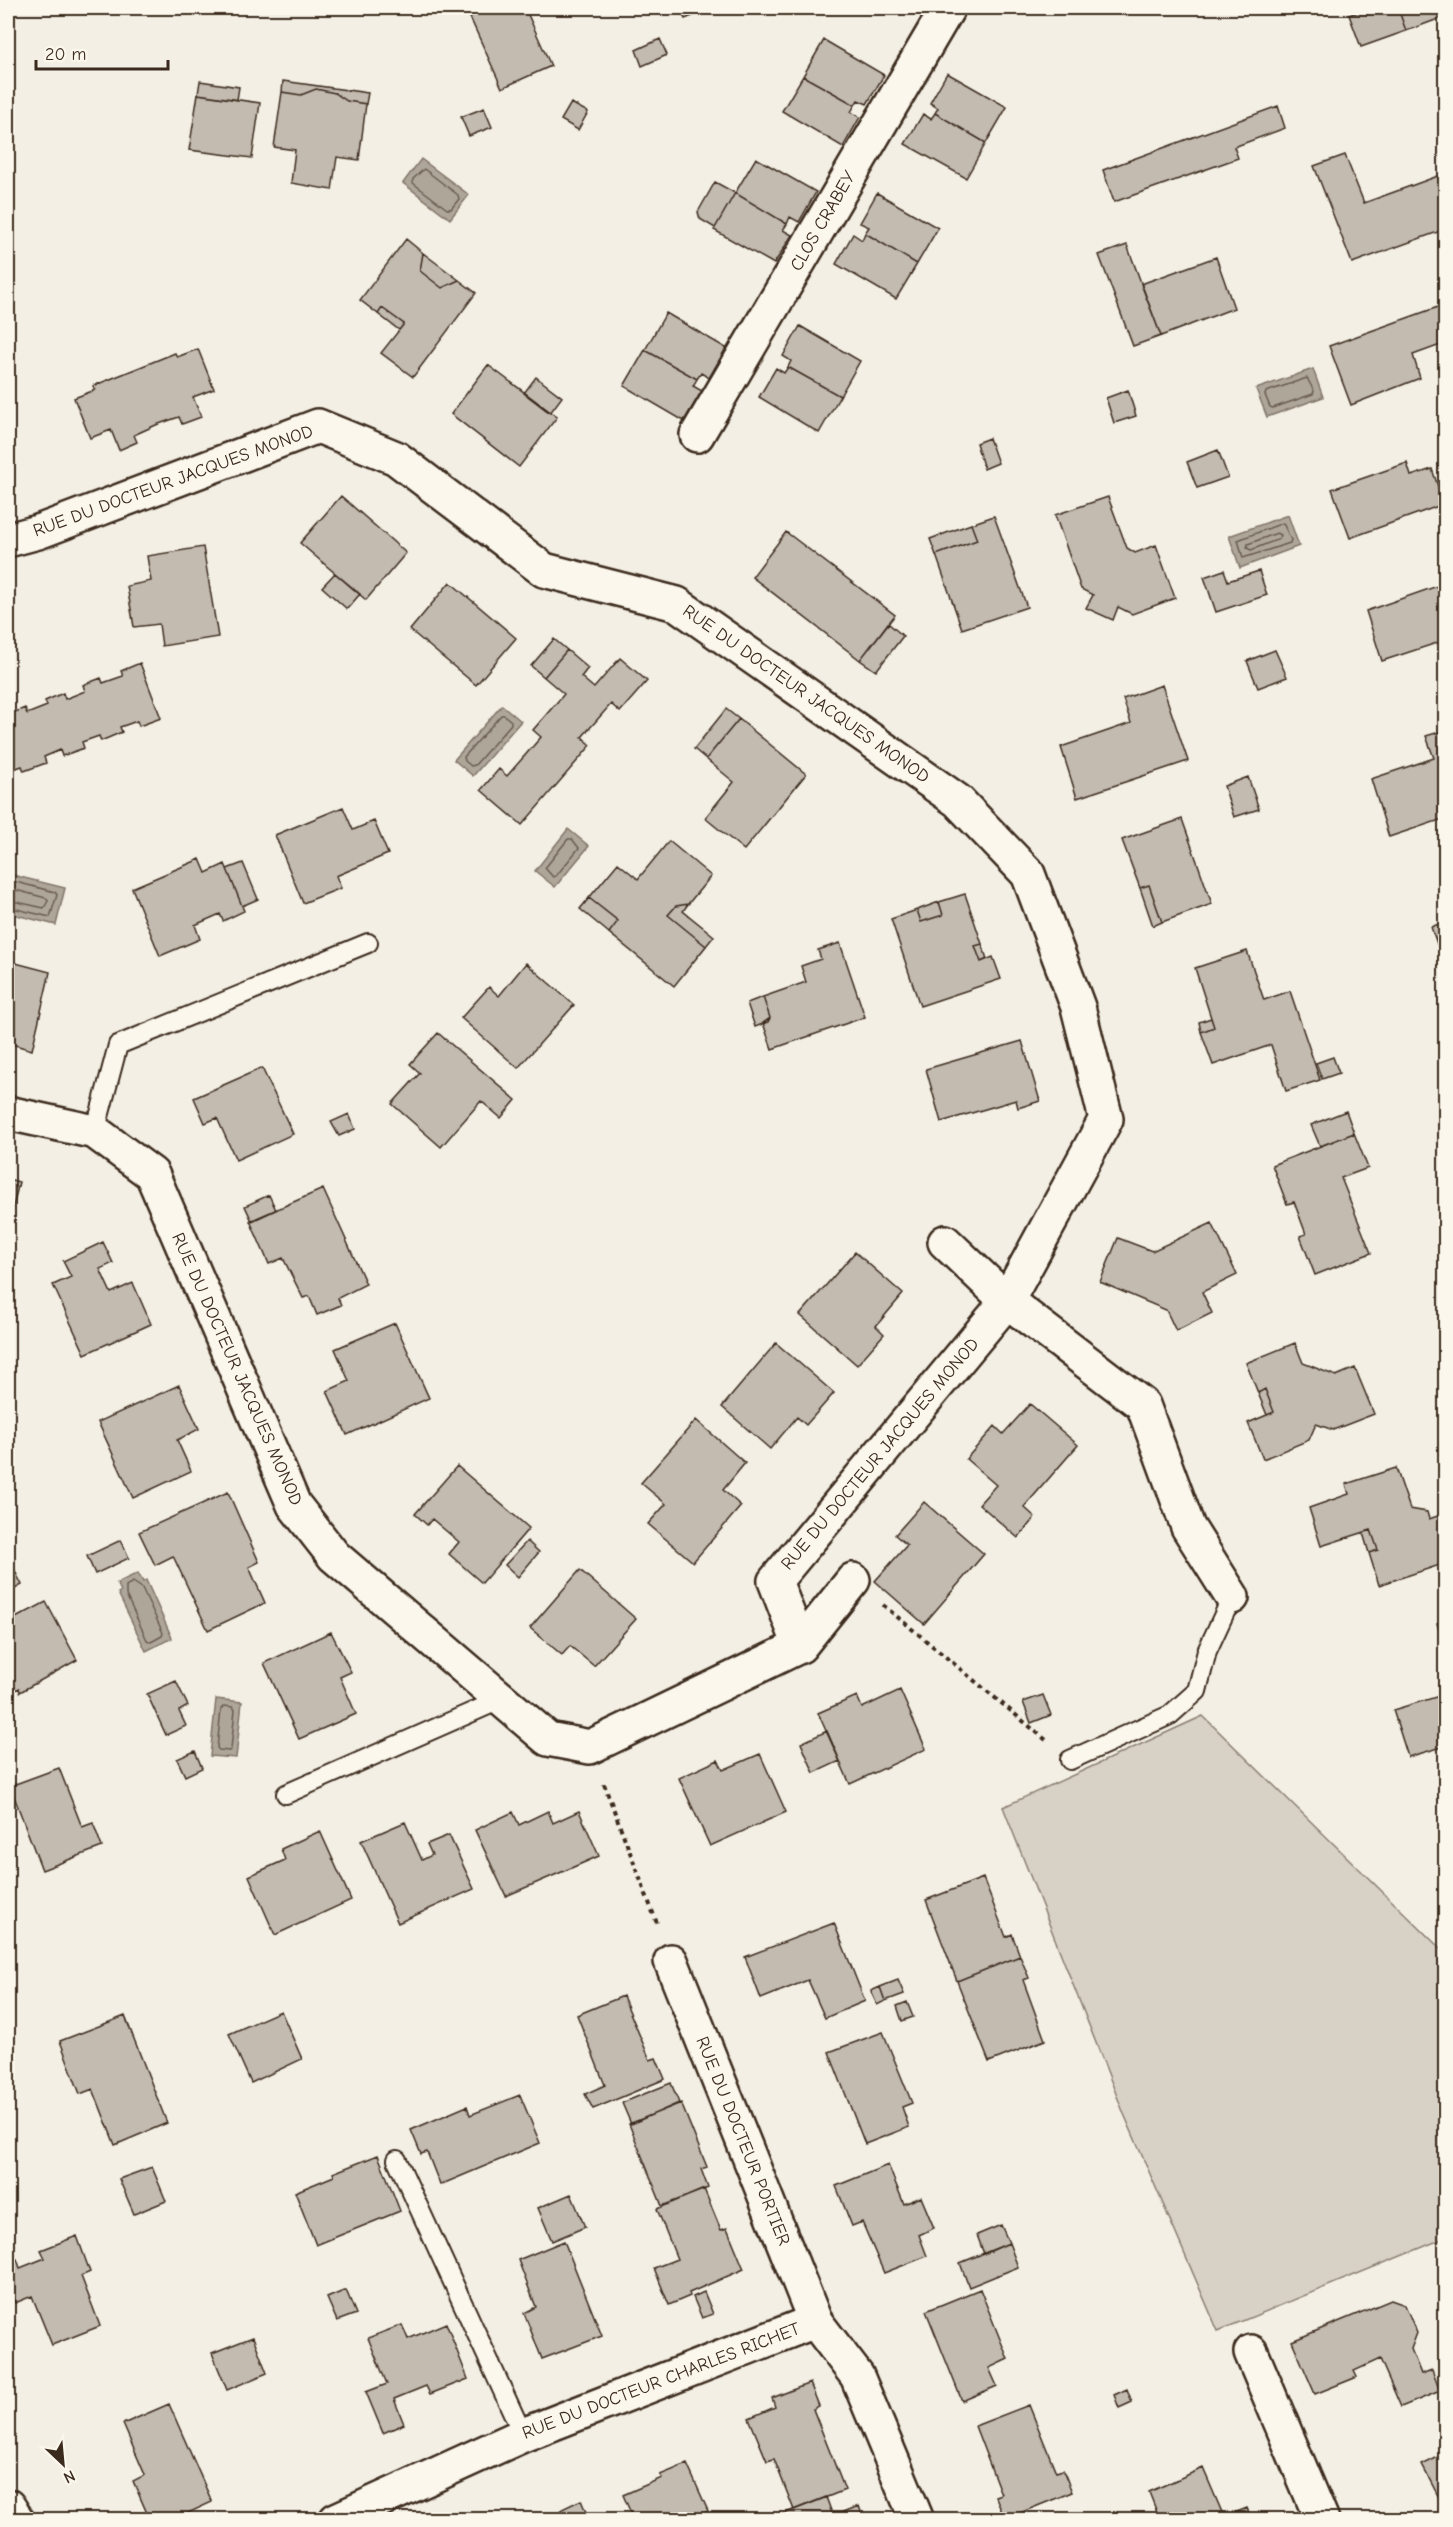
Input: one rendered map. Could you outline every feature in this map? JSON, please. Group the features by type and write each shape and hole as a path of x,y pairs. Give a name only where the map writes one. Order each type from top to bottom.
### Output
{"street":[{"name":"CLOS CRABEY","path":"697,435 948,8"},
{"name":"RUE DU DOCTEUR JACQUES MONOD","path":"8,540 38,532 318,426 396,458 544,570 678,604 957,801 1028,874 1078,1007 1106,1119 1007,1301 775,1581 800,1646"},
{"name":"RUE DU DOCTEUR JACQUES MONOD","path":"8,1113 95,1132 152,1174 294,1505 334,1556 548,1739 590,1747"},
{"path":"945,1242 1007,1301 1143,1405 1188,1527 1232,1597"},
{"path":"590,1747 800,1646 853,1580"},
{"name":"RUE DU DOCTEUR PORTIER","path":"671,1961 815,2321"},
{"name":"RUE DU DOCTEUR CHARLES RICHET","path":"336,2520 522,2435 815,2321 857,2376 916,2520"},
{"path":"1251,2352 1322,2520"},
{"path":"8,2506 17,2520"}],"lane":[{"path":"95,1132 118,1045 368,943"},
{"path":"1070,1760 1170,1715 1197,1691 1207,1651 1232,1597"},
{"path":"286,1794 502,1699"},
{"path":"397,2160 522,2435"}],"path":[{"path":"853,1580 1070,1760"},
{"path":"590,1747 671,1961"}],"shaded area":[{"path":"1203,1716 1446,1954 1445,2238 1218,2331 1124,2114 1003,1807"}],"water":[{"path":"421,159 469,195 450,219 403,183"},
{"path":"1313,369 1323,397 1267,417 1256,389"},
{"path":"1288,515 1299,546 1240,568 1229,536"},
{"path":"502,705 521,721 473,776 454,760"},
{"path":"568,829 589,846 555,887 535,871"},
{"path":"8,874 65,888 56,925 8,913"},
{"path":"138,1573 143,1582 146,1580 172,1638 146,1651 118,1593 121,1591 117,1583"},
{"path":"216,1699 242,1702 236,1758 210,1756"}],"building":[{"path":"456,8 525,8 551,66 502,88 468,13 461,16"},
{"path":"679,8 712,8 685,19"},
{"path":"1366,8 1398,8 1406,31 1361,47 1349,15"},
{"path":"1398,8 1438,8 1441,18 1406,31"},
{"path":"1438,8 1446,8 1446,16 1441,18"},
{"path":"660,39 667,55 642,66 636,50"},
{"path":"824,40 884,75 867,104 858,100 855,105 803,76"},
{"path":"947,73 1007,107 986,143 935,113 938,108 930,103"},
{"path":"803,76 855,105 851,112 860,117 843,147 782,111"},
{"path":"200,81 239,87 237,100 198,94"},
{"path":"283,81 368,93 366,104 347,101 335,93 316,89 301,95 282,92"},
{"path":"316,89 335,93 347,101 366,104 359,160 337,157 332,190 291,183 295,150 274,147 282,92 301,95"},
{"path":"198,94 260,103 252,158 189,150"},
{"path":"571,103 588,112 578,130 561,120"},
{"path":"1278,106 1285,128 1234,147 1238,158 1114,202 1103,170"},
{"path":"484,108 492,127 469,136 461,117"},
{"path":"935,113 986,143 966,178 905,144 923,114 931,119"},
{"path":"1345,155 1364,203 1438,176 1446,195 1446,229 1352,263 1314,166"},
{"path":"756,158 816,192 799,222 790,217 787,224 735,193"},
{"path":"715,182 735,193 715,228 700,219 698,212"},
{"path":"735,193 787,224 783,230 792,235 774,264 714,230"},
{"path":"877,193 938,228 917,264 865,233 869,227 860,223"},
{"path":"865,233 917,264 896,299 836,264 853,234 862,240"},
{"path":"406,239 423,253 420,271 442,288 459,280 476,293 413,377 381,353 404,324 382,308 378,314 360,300"},
{"path":"1127,245 1161,336 1133,346 1099,255"},
{"path":"423,253 459,280 442,288 420,271"},
{"path":"1216,257 1234,308 1161,336 1141,284"},
{"path":"1438,307 1446,324 1446,343 1413,355 1420,378 1351,405 1329,346"},
{"path":"382,308 404,324 399,330 378,314"},
{"path":"666,313 726,348 709,378 701,373 697,379 645,350"},
{"path":"800,326 860,361 840,396 788,367 791,361 783,356"},
{"path":"198,349 214,389 193,397 201,417 182,424 179,417 156,425 134,435 137,442 119,450 111,430 90,438 74,398 95,390 93,386 175,353 177,357"},
{"path":"645,350 697,379 693,386 702,391 684,421 624,386"},
{"path":"488,365 557,417 519,467 451,414"},
{"path":"788,367 840,396 819,433 759,397 776,368 784,373"},
{"path":"536,377 562,397 550,413 524,393"},
{"path":"1128,390 1136,416 1114,423 1106,398"},
{"path":"989,438 998,463 984,469 976,443"},
{"path":"1218,450 1228,477 1197,488 1187,462"},
{"path":"1407,463 1411,476 1432,469 1444,504 1350,538 1332,489"},
{"path":"341,496 406,553 366,600 300,543"},
{"path":"1108,497 1127,548 1135,553 1156,545 1175,598 1132,614 1118,607 1113,620 1086,608 1093,595 1081,589 1055,515"},
{"path":"994,516 1027,607 962,629 936,555 977,540 971,524"},
{"path":"971,524 977,540 936,555 930,539"},
{"path":"786,532 895,615 860,660 752,577"},
{"path":"203,547 218,637 162,646 159,624 134,627 127,586 151,581 147,556"},
{"path":"1224,570 1228,581 1259,571 1267,595 1216,612 1204,577"},
{"path":"335,573 360,594 347,609 322,587"},
{"path":"450,582 516,638 476,685 410,630"},
{"path":"1446,583 1446,640 1382,661 1366,611"},
{"path":"888,623 903,636 876,671 860,660"},
{"path":"554,639 567,650 544,677 531,666"},
{"path":"567,650 588,668 581,677 594,688 620,658 647,681 620,712 611,704 582,737 591,745 522,825 481,790 499,769 507,776 541,737 533,730 564,694 544,677"},
{"path":"1275,650 1287,677 1258,688 1247,661"},
{"path":"140,663 161,718 139,726 137,721 120,727 122,732 101,741 99,736 82,742 84,748 62,756 60,750 44,757 46,763 24,771 22,766 8,771 8,715 25,708 27,714 47,706 45,701 63,693 65,699 85,691 83,685 101,678 103,683 123,676 121,671"},
{"path":"1162,685 1188,761 1077,798 1061,747 1131,723 1123,699"},
{"path":"726,709 739,719 706,759 694,749"},
{"path":"739,719 806,774 744,850 705,818 734,782 706,759"},
{"path":"1446,730 1446,818 1389,837 1371,779 1434,758 1426,736"},
{"path":"1248,777 1259,809 1234,817 1224,786"},
{"path":"343,807 353,830 374,821 388,854 336,876 341,888 303,903 275,835"},
{"path":"1182,819 1212,904 1162,922 1149,885 1140,888 1122,840"},
{"path":"669,841 711,876 688,904 676,906 668,915 706,946 674,986 609,933 618,921 589,898 618,863 638,879"},
{"path":"200,859 206,873 225,864 244,911 223,921 220,914 195,925 200,939 160,956 132,888"},
{"path":"243,863 258,899 242,906 227,869"},
{"path":"1149,885 1162,922 1153,926 1140,888"},
{"path":"965,894 982,944 975,946 981,962 993,957 1001,979 920,1006 891,919 917,910 921,922 943,915 939,902"},
{"path":"589,898 618,921 609,933 580,909"},
{"path":"939,902 943,915 921,922 917,910"},
{"path":"688,904 683,911 714,936 706,946 668,915 676,906"},
{"path":"1446,921 1446,969 1431,927"},
{"path":"840,943 865,1017 772,1049 763,1023 770,1018 763,997 806,982 801,966 821,959 818,950"},
{"path":"982,944 987,959 981,962 975,946"},
{"path":"1247,951 1264,1000 1290,991 1320,1080 1286,1091 1271,1045 1213,1065 1201,1032 1214,1027 1195,968"},
{"path":"8,961 50,972 32,1050 8,1043"},
{"path":"526,963 574,1005 518,1068 461,1018 489,987 499,996"},
{"path":"763,997 770,1018 768,1022 755,1027 747,1003"},
{"path":"1211,1018 1214,1027 1201,1032 1199,1022"},
{"path":"438,1033 516,1100 501,1118 481,1101 441,1147 392,1104 420,1073 410,1064"},
{"path":"1022,1041 1040,1101 1018,1108 1016,1100 941,1122 926,1069"},
{"path":"1333,1057 1339,1073 1322,1079 1316,1063"},
{"path":"262,1068 293,1134 236,1160 217,1118 205,1123 194,1098"},
{"path":"1346,1111 1354,1133 1320,1146 1311,1125"},
{"path":"349,1114 355,1129 339,1136 331,1122"},
{"path":"1354,1133 1368,1168 1341,1178 1371,1253 1315,1275 1300,1236 1306,1234 1294,1202 1287,1204 1272,1165"},
{"path":"8,1179 19,1182 8,1228"},
{"path":"323,1189 366,1284 338,1298 341,1305 317,1315 309,1296 303,1298 283,1258 269,1264 250,1221"},
{"path":"269,1195 276,1210 252,1221 245,1206"},
{"path":"1212,1223 1237,1275 1202,1292 1212,1313 1176,1331 1166,1310 1100,1282 1118,1238 1152,1251"},
{"path":"103,1242 113,1263 100,1269 111,1293 133,1283 151,1324 85,1354 53,1285 71,1277 63,1261"},
{"path":"855,1252 903,1294 876,1326 884,1334 857,1365 800,1315"},
{"path":"395,1323 429,1398 347,1435 327,1391 349,1381 335,1349"},
{"path":"776,1343 834,1393 806,1425 797,1417 770,1449 722,1407"},
{"path":"1295,1343 1303,1363 1336,1376 1355,1368 1374,1414 1333,1430 1316,1424 1309,1440 1263,1459 1248,1423 1274,1412 1265,1389 1258,1393 1246,1363"},
{"path":"179,1385 199,1429 177,1440 191,1471 133,1498 98,1422"},
{"path":"1265,1389 1274,1412 1267,1415 1258,1393"},
{"path":"1030,1404 1078,1445 1024,1507 1035,1517 1018,1538 979,1504 996,1485 966,1459 995,1426 1003,1434"},
{"path":"696,1420 745,1463 723,1490 741,1506 693,1562 648,1524 666,1504 641,1483"},
{"path":"457,1466 529,1528 482,1583 449,1554 459,1542 432,1519 427,1525 415,1514"},
{"path":"1396,1468 1410,1509 1427,1512 1429,1519 1446,1513 1446,1563 1379,1585 1369,1553 1378,1550 1371,1530 1321,1546 1309,1508 1349,1494 1346,1484"},
{"path":"228,1492 259,1562 249,1567 265,1603 208,1630 173,1556 155,1565 139,1532"},
{"path":"924,1502 984,1554 924,1624 875,1581 907,1545 895,1535"},
{"path":"1371,1530 1378,1550 1369,1553 1363,1533"},
{"path":"121,1540 129,1558 95,1574 87,1556"},
{"path":"527,1541 539,1552 518,1577 505,1565"},
{"path":"8,1557 22,1585 8,1593"},
{"path":"580,1570 636,1619 594,1666 570,1646 562,1655 530,1628"},
{"path":"46,1602 77,1660 20,1692 19,1688 8,1694 8,1622"},
{"path":"1446,1620 1446,1646 1444,1647 1437,1623"},
{"path":"331,1632 351,1672 340,1677 356,1714 299,1739 264,1663"},
{"path":"176,1681 188,1706 179,1711 186,1726 166,1735 147,1694"},
{"path":"900,1690 926,1749 850,1784 818,1713 857,1696 862,1708"},
{"path":"1446,1694 1446,1746 1408,1757 1393,1710"},
{"path":"1043,1695 1051,1715 1031,1723 1023,1702"},
{"path":"827,1731 840,1761 814,1773 801,1743"},
{"path":"195,1751 202,1768 185,1776 177,1759"},
{"path":"760,1754 786,1812 710,1846 679,1778 718,1760 723,1770"},
{"path":"59,1768 82,1827 93,1823 102,1847 42,1870 10,1786"},
{"path":"548,1811 553,1823 579,1811 599,1856 506,1896 475,1830 513,1812 519,1825"},
{"path":"405,1822 422,1860 432,1855 427,1844 449,1835 474,1889 398,1923 361,1841"},
{"path":"320,1831 351,1900 275,1935 249,1876 285,1860 281,1849"},
{"path":"983,1878 1006,1937 1012,1934 1020,1956 957,1981 926,1900"},
{"path":"834,1923 865,2001 825,2018 808,1980 761,1999 745,1957"},
{"path":"1020,1956 1029,1978 1023,1980 1045,2040 989,2062 957,1981"},
{"path":"898,1980 904,1994 885,2001 880,1987"},
{"path":"880,1987 885,2001 877,2005 871,1991"},
{"path":"623,1996 650,2060 656,2058 665,2079 593,2109 585,2094 605,2085 577,2015"},
{"path":"907,2002 913,2017 902,2021 897,2006"},
{"path":"281,2011 302,2059 251,2083 229,2034"},
{"path":"125,2016 167,2123 115,2145 93,2089 80,2094 60,2041"},
{"path":"883,2032 912,2103 902,2107 909,2127 865,2144 829,2052"},
{"path":"671,2083 679,2103 631,2124 622,2103"},
{"path":"520,2095 540,2143 440,2185 427,2152 421,2154 411,2130 467,2106 470,2115"},
{"path":"681,2103 707,2167 701,2169 708,2188 662,2206 629,2124"},
{"path":"378,2155 400,2211 316,2245 295,2192 334,2176 333,2173"},
{"path":"888,2165 904,2204 921,2197 934,2228 919,2235 927,2256 884,2273 862,2222 852,2226 836,2186"},
{"path":"152,2167 166,2201 134,2214 119,2179"},
{"path":"704,2189 721,2230 727,2228 744,2269 689,2293 690,2296 669,2305 654,2268 677,2259 657,2209"},
{"path":"571,2194 585,2227 552,2241 538,2208"},
{"path":"1001,2225 1009,2243 984,2254 977,2235"},
{"path":"77,2236 90,2272 81,2276 100,2326 52,2345 32,2296 15,2303 8,2286 8,2263 17,2259 20,2268 45,2258 41,2250"},
{"path":"564,2241 602,2336 542,2359 524,2313 536,2307 518,2260"},
{"path":"1009,2243 1018,2267 969,2287 960,2263"},
{"path":"980,2289 1008,2359 989,2368 997,2386 962,2401 926,2311"},
{"path":"346,2290 356,2314 337,2321 327,2298"},
{"path":"704,2292 713,2314 702,2318 693,2297"},
{"path":"1391,2300 1405,2305 1417,2333 1411,2349 1421,2374 1432,2370 1440,2391 1401,2407 1380,2359 1354,2371 1357,2377 1315,2394 1292,2341"},
{"path":"446,2323 468,2379 430,2394 426,2386 394,2399 404,2424 383,2433 366,2392 387,2384 368,2338 402,2325 408,2339"},
{"path":"253,2337 267,2373 227,2390 212,2353"},
{"path":"810,2383 819,2406 813,2409 845,2490 794,2510 774,2459 767,2461 749,2418 775,2407 772,2398"},
{"path":"1127,2389 1132,2402 1119,2408 1114,2395"},
{"path":"169,2404 212,2502 173,2520 150,2520 133,2481 145,2475 123,2424"},
{"path":"1029,2405 1056,2472 1063,2470 1072,2492 1005,2519 995,2496 1001,2494 975,2426"},
{"path":"1446,2453 1446,2511 1422,2465"},
{"path":"687,2464 708,2511 692,2520 634,2520 623,2495 662,2478 660,2475"},
{"path":"1203,2468 1224,2517 1247,2508 1252,2520 1160,2520 1149,2492"},
{"path":"826,2497 833,2516 859,2506 864,2520 785,2520 783,2514"},
{"path":"581,2500 589,2520 544,2520 563,2511 562,2509"}]}
